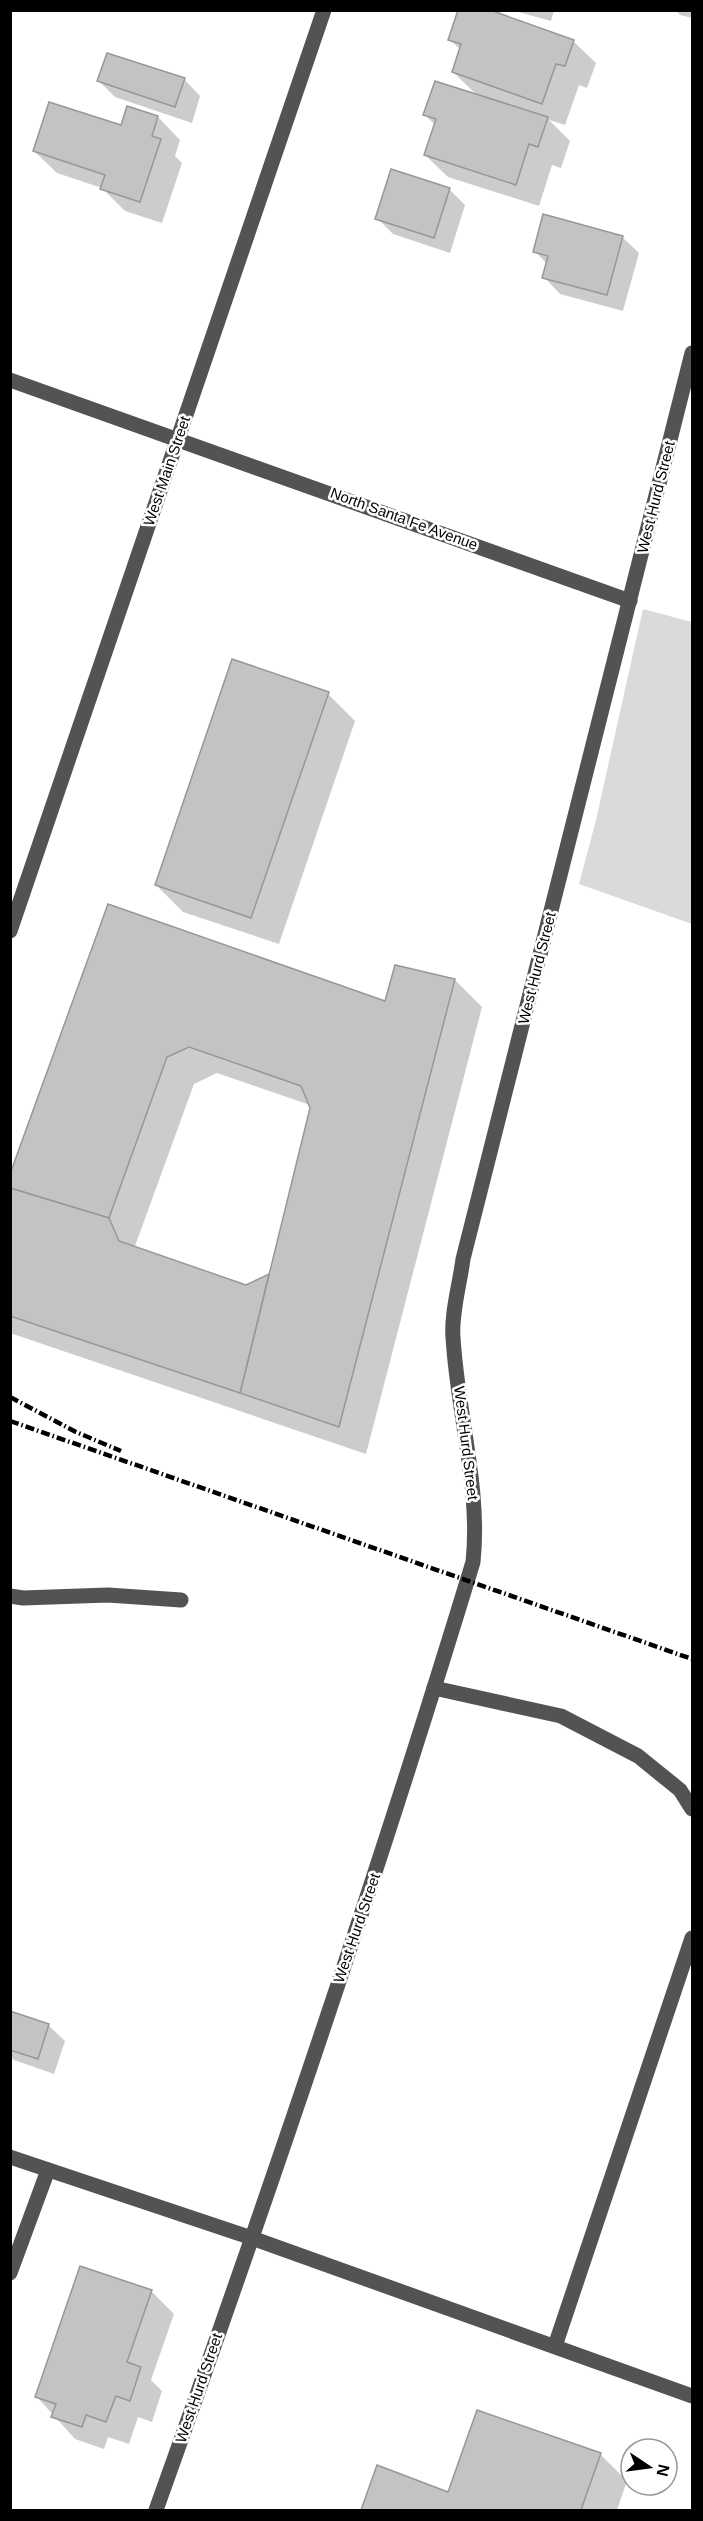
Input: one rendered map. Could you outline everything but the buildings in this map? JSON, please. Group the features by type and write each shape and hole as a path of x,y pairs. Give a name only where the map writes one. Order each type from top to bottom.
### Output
{"street":[{"name":"West Main Street","path":"10,931 324,10"},
{"name":"West Hurd Street","path":"156,2511 252,2238 386,1841 472,1562 475,1539 474,1507 452,1334 464,1259 693,353"},
{"name":"North Santa Fe Avenue","path":"10,380 630,600"},
{"path":"10,1596 23,1598 108,1595 180,1600"},
{"path":"434,1688 561,1716 638,1756 681,1790 693,1809"},
{"path":"555,2346 693,1938"},
{"path":"10,2157 252,2238 693,2396"},
{"path":"10,2273 48,2170"}],"shaded area":[{"path":"643,609 692,622 692,924 579,884 596,820"}],"railway":[{"path":"10,1397 76,1432 121,1451"},
{"path":"10,1421 692,1659"}]}
